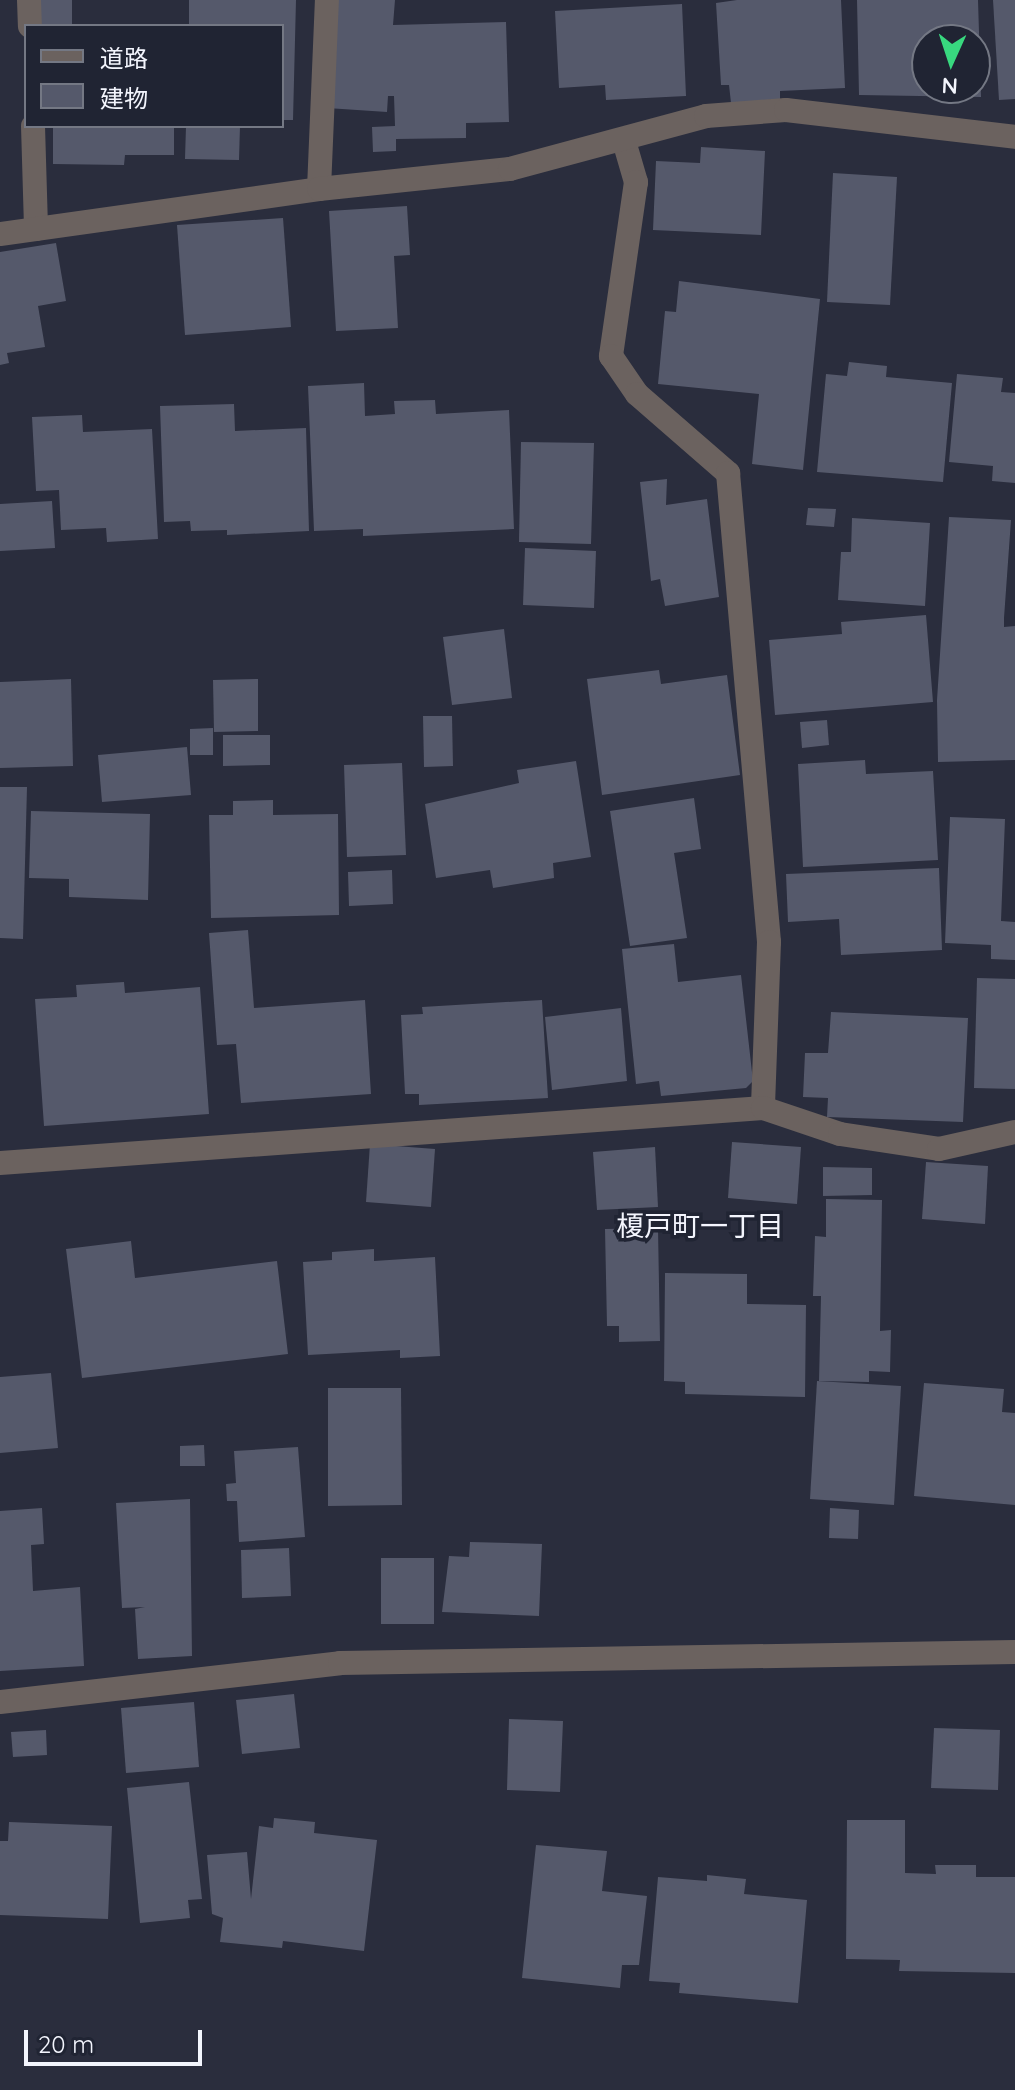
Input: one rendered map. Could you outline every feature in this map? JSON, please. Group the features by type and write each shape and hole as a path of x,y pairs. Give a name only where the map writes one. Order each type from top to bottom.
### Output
{"street":[{"path":"29,0 30,24"},
{"path":"319,189 327,0"},
{"path":"0,234 319,189 510,169 624,141 706,116 786,110 1015,137"},
{"path":"33,128 36,229"},
{"path":"624,141 636,182 611,356 637,394 728,473 769,942 763,1108"},
{"path":"0,1163 763,1108 840,1134 939,1149 1015,1132"},
{"path":"0,1702 340,1663 1015,1652"}],"building":[{"path":"39,0 72,0 72,24 41,24"},
{"path":"189,0 296,0 293,120 284,120 284,24 189,24"},
{"path":"335,0 395,0 393,25 506,22 509,122 466,123 466,138 396,139 396,151 373,152 372,127 395,126 394,96 388,96 387,112 327,108"},
{"path":"737,0 841,0 845,88 780,91 780,99 731,103 729,85 721,85 716,3"},
{"path":"857,0 978,0 979,24 911,24 911,96 859,95"},
{"path":"993,0 1015,0 1015,99 999,100"},
{"path":"682,4 686,96 606,100 605,85 559,88 555,11"},
{"path":"53,128 174,128 174,155 125,155 124,165 53,164"},
{"path":"186,128 240,128 239,160 185,159"},
{"path":"701,147 765,151 761,235 653,230 656,161 700,163"},
{"path":"833,173 897,177 890,305 827,302"},
{"path":"407,206 410,255 394,256 398,328 336,331 329,211"},
{"path":"283,218 291,327 185,335 177,225"},
{"path":"56,243 66,301 38,306 45,347 7,353 9,363 0,365 0,252"},
{"path":"679,281 820,299 803,470 752,464 759,394 658,384 665,311 676,312"},
{"path":"849,362 887,366 886,377 952,383 943,482 817,472 826,374 847,376"},
{"path":"957,374 1003,378 1001,392 1015,393 1015,483 992,481 993,466 949,462"},
{"path":"364,383 365,416 395,414 394,401 435,400 436,414 509,410 514,529 363,536 363,529 314,531 308,386"},
{"path":"234,404 235,431 306,428 309,531 227,535 227,530 191,531 190,521 164,522 160,406"},
{"path":"82,415 83,432 152,429 158,539 107,542 106,528 61,530 59,490 36,491 32,417"},
{"path":"521,442 594,443 591,544 519,542"},
{"path":"667,479 666,505 707,499 719,597 665,606 660,579 651,581 640,482"},
{"path":"52,501 55,548 0,551 0,504"},
{"path":"808,508 836,509 834,527 806,525"},
{"path":"949,517 1011,520 1004,627 1015,626 1015,760 938,762 937,700"},
{"path":"852,518 930,523 925,606 838,600 841,552 851,552"},
{"path":"525,548 596,551 594,608 523,605"},
{"path":"926,615 933,702 775,715 769,640 842,634 841,622"},
{"path":"504,629 512,698 452,705 443,637"},
{"path":"659,670 661,684 727,675 740,775 602,795 587,679"},
{"path":"71,679 73,766 0,768 0,682"},
{"path":"258,679 258,731 214,732 213,680"},
{"path":"423,716 452,716 453,766 424,767"},
{"path":"827,720 829,745 802,748 800,722"},
{"path":"213,728 213,755 190,755 190,729"},
{"path":"223,735 270,735 270,765 223,766"},
{"path":"187,747 191,795 102,802 98,755"},
{"path":"865,760 866,774 933,771 938,860 803,867 798,764"},
{"path":"576,761 591,857 553,863 554,878 493,888 490,870 436,878 425,804 519,783 517,770"},
{"path":"402,763 406,855 347,857 344,765"},
{"path":"0,787 27,787 23,939 0,938"},
{"path":"694,798 701,849 674,853 687,938 630,946 610,811"},
{"path":"273,800 273,815 338,814 339,915 211,918 209,815 233,815 233,801"},
{"path":"31,811 150,814 148,900 69,897 69,879 29,878"},
{"path":"950,817 1005,819 1001,921 1015,922 1015,960 991,959 991,945 945,943"},
{"path":"939,868 942,950 841,955 839,919 788,922 786,874"},
{"path":"392,870 393,904 349,906 348,872"},
{"path":"248,930 254,1008 365,1000 371,1094 241,1103 236,1044 217,1045 209,933"},
{"path":"674,944 678,982 741,975 753,1081 746,1088 661,1096 659,1081 636,1084 622,949"},
{"path":"977,978 1015,979 1015,1089 974,1088"},
{"path":"124,982 125,993 200,987 209,1114 44,1126 35,999 77,997 76,985"},
{"path":"542,1000 548,1098 419,1105 419,1094 405,1094 401,1015 423,1014 422,1007"},
{"path":"621,1008 627,1081 552,1090 545,1017"},
{"path":"831,1012 968,1018 963,1122 827,1117 828,1098 803,1097 805,1053 828,1053"},
{"path":"732,1142 801,1147 797,1204 728,1198"},
{"path":"370,1144 435,1149 431,1207 366,1202"},
{"path":"655,1147 658,1207 597,1210 593,1152"},
{"path":"926,1162 988,1166 985,1224 922,1219"},
{"path":"823,1167 872,1168 872,1195 823,1196"},
{"path":"826,1199 882,1200 880,1331 891,1330 890,1372 869,1371 869,1382 819,1381 821,1296 813,1296 815,1236 826,1237"},
{"path":"658,1228 660,1341 619,1342 619,1326 607,1326 605,1229"},
{"path":"131,1241 135,1278 277,1261 288,1354 82,1378 66,1249"},
{"path":"374,1249 374,1261 435,1257 440,1356 400,1358 400,1350 308,1355 303,1262 332,1260 332,1252"},
{"path":"665,1273 747,1274 747,1304 806,1305 805,1397 685,1394 685,1382 664,1381"},
{"path":"51,1373 58,1448 0,1453 0,1377"},
{"path":"817,1381 901,1386 894,1505 810,1499"},
{"path":"924,1383 1004,1389 1002,1412 1015,1413 1015,1505 914,1496"},
{"path":"328,1388 401,1388 402,1505 328,1506"},
{"path":"204,1445 205,1466 180,1466 180,1446"},
{"path":"298,1447 305,1537 239,1542 237,1501 227,1501 226,1484 236,1483 234,1451"},
{"path":"190,1499 192,1656 138,1659 135,1609 145,1607 122,1608 116,1503"},
{"path":"42,1508 44,1544 31,1545 33,1591 80,1587 84,1666 0,1671 0,1511"},
{"path":"830,1508 859,1510 858,1539 829,1538"},
{"path":"470,1542 542,1544 539,1616 442,1612 449,1556 469,1557"},
{"path":"289,1548 291,1596 242,1598 241,1550"},
{"path":"381,1558 434,1558 434,1624 381,1624"},
{"path":"294,1694 300,1748 242,1754 236,1700"},
{"path":"194,1702 199,1767 126,1773 121,1708"},
{"path":"509,1719 563,1721 560,1792 507,1790"},
{"path":"934,1728 1000,1730 998,1790 931,1788"},
{"path":"46,1730 47,1755 13,1757 11,1732"},
{"path":"189,1782 202,1899 188,1900 190,1918 140,1923 127,1788"},
{"path":"274,1818 315,1822 314,1833 377,1840 364,1951 283,1941 282,1948 220,1942 223,1918 212,1914 207,1855 247,1852 251,1899 259,1826 273,1828"},
{"path":"847,1820 905,1820 905,1873 936,1874 935,1865 976,1865 976,1877 1015,1877 1015,1973 899,1971 900,1960 846,1959"},
{"path":"9,1822 112,1826 108,1919 0,1915 0,1841 8,1841"},
{"path":"536,1845 607,1851 602,1891 647,1896 639,1965 622,1965 620,1988 522,1978"},
{"path":"707,1875 746,1879 744,1894 807,1900 798,2003 679,1993 680,1983 649,1981 658,1877 707,1881"}],"district":[{"name":"榎戸町一丁目","path":"700,1226"}]}
